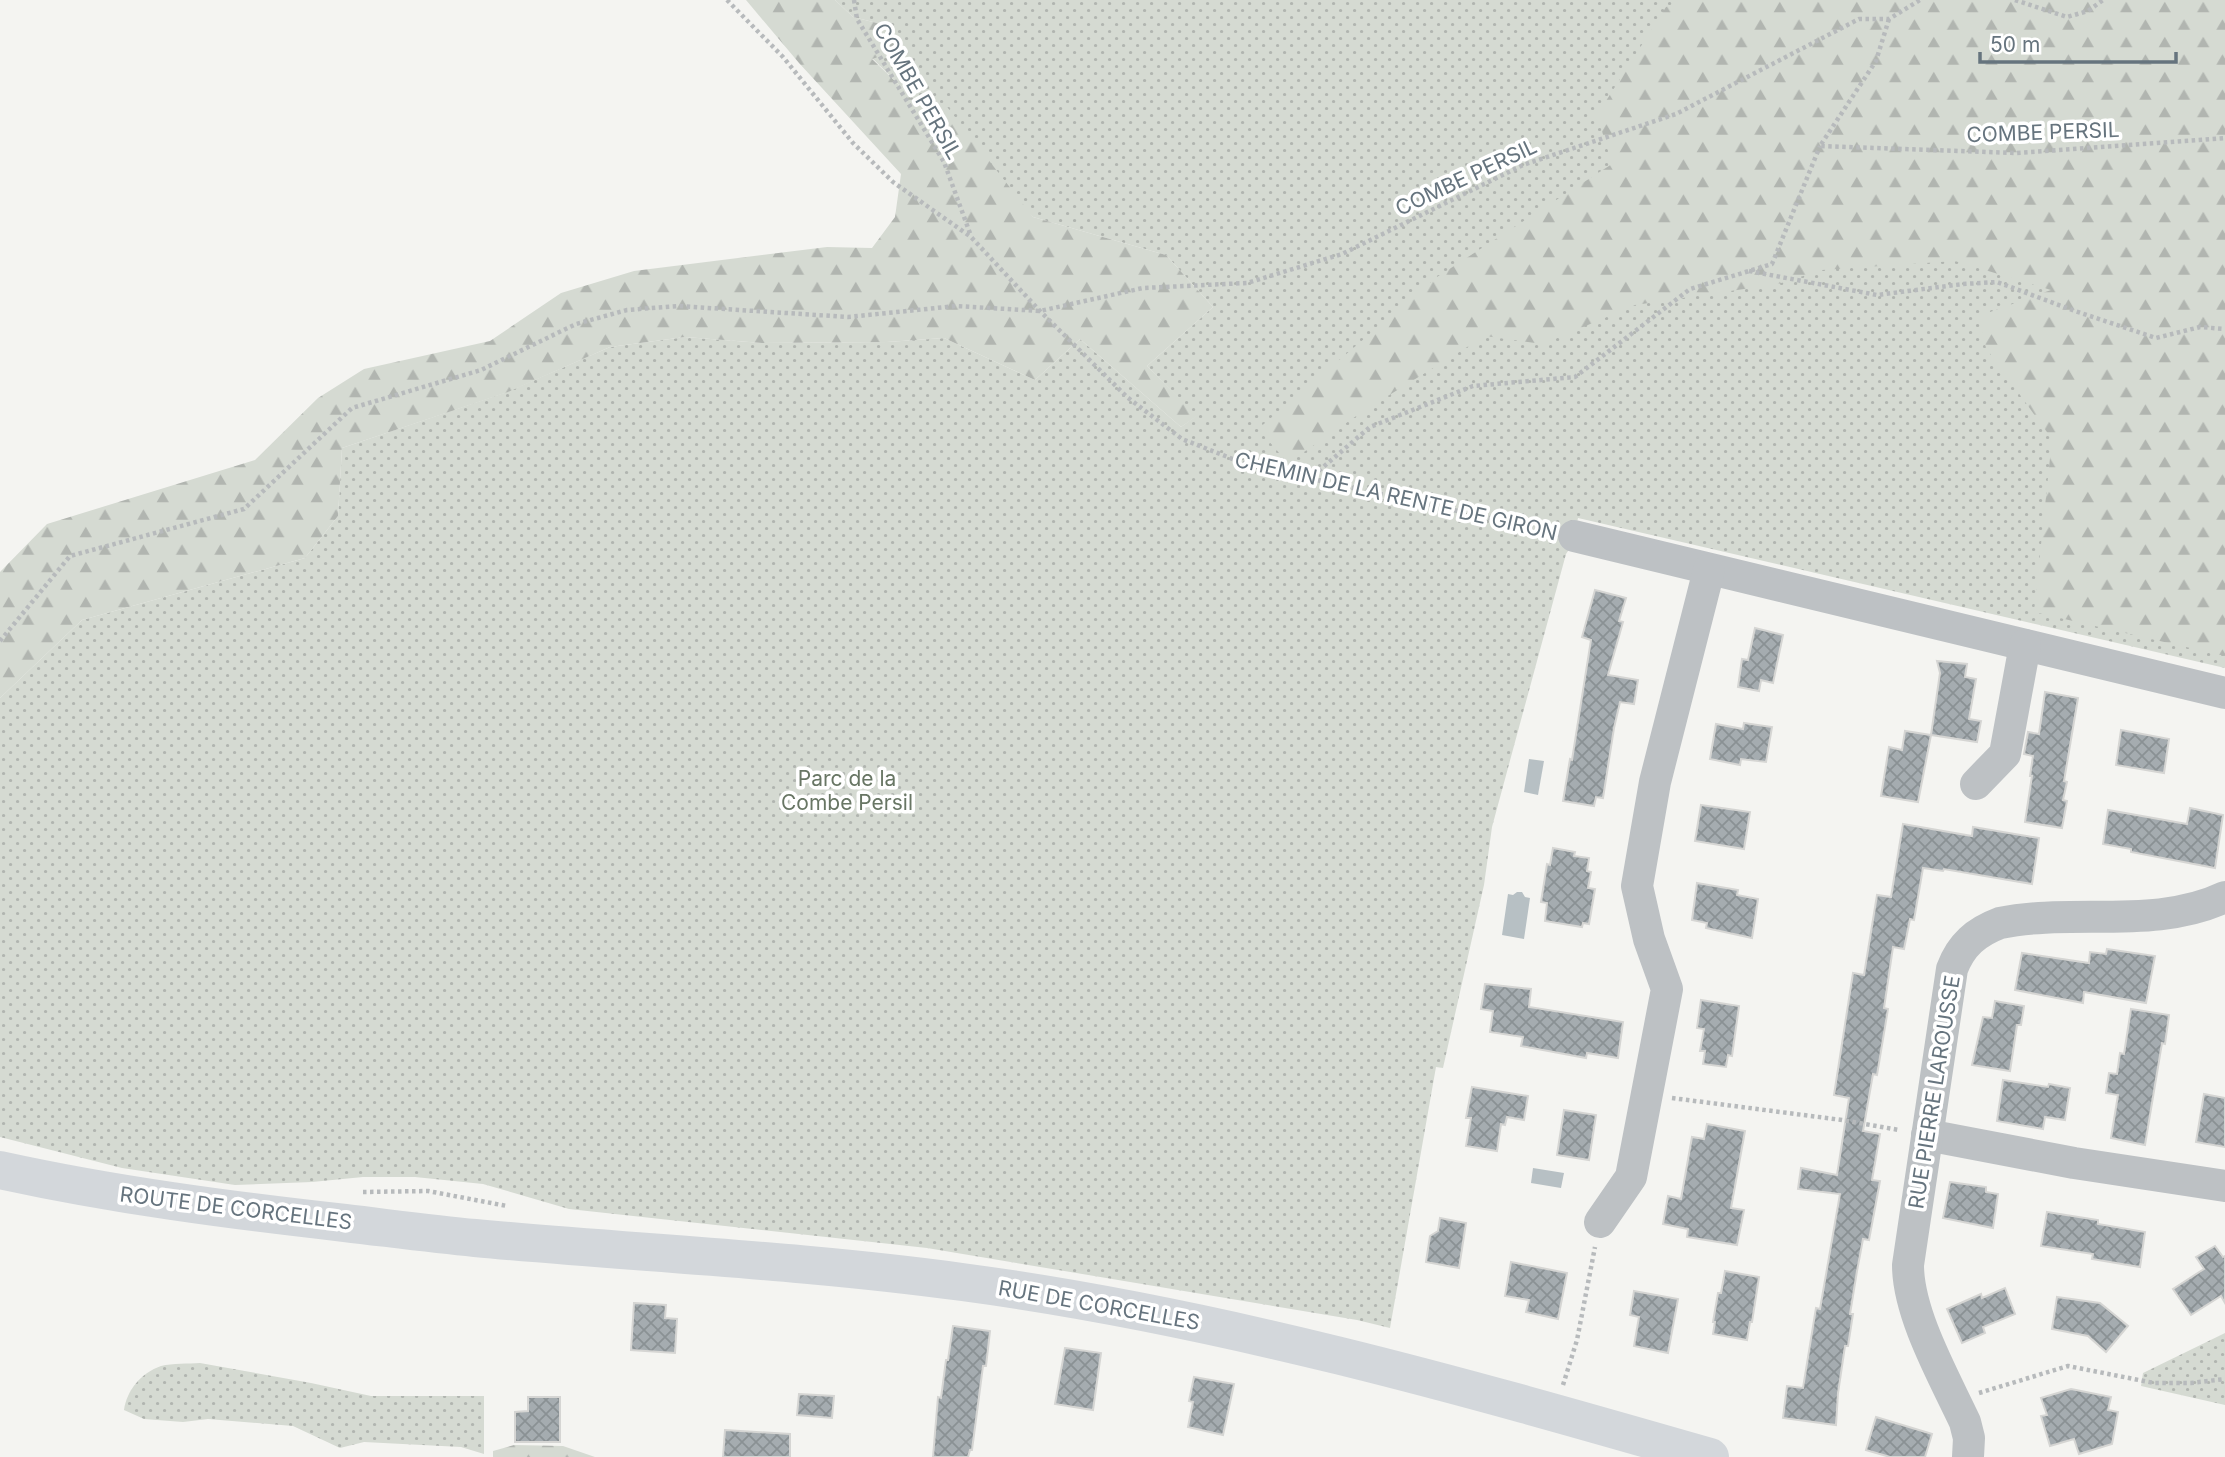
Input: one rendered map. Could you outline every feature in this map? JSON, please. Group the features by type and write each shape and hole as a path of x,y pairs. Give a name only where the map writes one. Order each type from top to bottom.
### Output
{"main road":[{"name":"ROUTE DE CORCELLES","path":"0,1170 204,1207 473,1238"},
{"name":"RUE DE CORCELLES","path":"473,1238 873,1271 968,1283 1145,1312 1346,1356 1710,1457"}],"street":[{"name":"CHEMIN DE LA RENTE DE GIRON","path":"1574,536 2225,693"},
{"path":"1600,1222 1631,1177 1667,989 1649,939 1637,886 1655,782 1709,570"},
{"path":"1976,785 2005,754 2025,645"},
{"name":"RUE PIERRE LAROUSSE","path":"1968,1457 1969,1438 1913,1305 1908,1277 1952,969 1958,955 1965,944 1976,935 2010,921 2173,913 2205,906 2225,898"},
{"path":"1927,1135 2074,1163 2225,1185"}],"path":[{"name":"CHEMIN DE LA RENTE DE GIRON","path":"727,0 783,57 853,143 892,182 971,237 1040,311 1127,397 1182,439 1248,465 1308,480 1574,536"},
{"name":"COMBE PERSIL","path":"854,0 857,19 944,162 971,237"},
{"name":"COMBE PERSIL","path":"0,641 71,556 244,509 352,408 481,370 576,324 627,310 678,306 848,317 956,306 1040,311 1143,288 1247,283 1342,254 1522,165 1676,114 1859,19 1889,19 1920,0"},
{"path":"2015,0 2067,17 2088,11 2103,0"},
{"path":"1308,480 1370,427 1472,386 1575,377 1690,289 1772,264 1820,146 1876,61 1889,19"},
{"name":"COMBE PERSIL","path":"1820,146 2017,153 2225,138"},
{"path":"1748,271 1877,295 1997,282 2156,338 2200,327 2225,329"},
{"path":"1647,1094 1842,1120 1927,1135"},
{"path":"1555,1412 1577,1340 1600,1222"},
{"path":"1954,1400 2068,1366 2154,1382 2192,1383 2225,1379"}],"green space":[{"path":"746,0 835,0 853,17 889,26 899,50 872,59 922,107 944,103 1033,217 1166,255 1213,307 1147,366 1197,416 1181,427 1080,339 1035,380 944,338 887,342 762,343 685,337 610,347 508,392 342,448 338,516 305,558 82,620 0,698 0,572 47,524 255,460 318,398 364,369 490,341 561,293 634,271 827,247 872,248 895,217 901,174 799,63"},
{"name":"Parc de la Combe Persil","path":"835,0 2225,0 2225,668 1578,518 1492,827 1484,885 1443,1068 1436,1067 1390,1328 1357,1320 927,1248 569,1209 483,1184 415,1177 363,1177 235,1185 122,1168 0,1137 0,698 82,620 305,558 338,516 342,448 507,392 610,347 685,337 762,343 887,342 944,338 1035,380 1080,339 1181,427 1196,416 1147,366 1213,307 1166,255 1033,217 872,58 889,26 853,17"},
{"path":"1686,0 2225,0 2225,656 2034,612 2052,439 1986,348 1979,316 2051,290 1955,261 1822,270 1778,284 1635,305 1543,344 1485,336 1365,410 1288,463 1258,429 1437,277 1612,164 1597,115 1666,7"},
{"path":"2225,1333 2225,1405 2141,1386 2143,1373"},
{"path":"200,1363 371,1396 484,1396 484,1454 461,1447 364,1442 340,1448 293,1426 208,1419 183,1422 144,1419 124,1410 132,1389 147,1373 166,1365"},
{"path":"514,1445 563,1446 595,1457 493,1457 493,1451"}],"shaded area":[{"path":"1529,759 1544,761 1538,795 1524,792"},
{"path":"1517,892 1530,898 1524,939 1502,935 1508,894"},
{"path":"1533,1168 1564,1173 1561,1188 1531,1183"}],"building":[{"path":"1595,590 1626,598 1619,621 1623,622 1608,675 1638,680 1634,704 1620,702 1603,798 1596,797 1594,806 1563,801 1591,640 1582,637"},
{"path":"1755,628 1783,635 1773,683 1761,680 1759,691 1738,687 1742,659 1748,660"},
{"path":"1937,661 1967,664 1965,677 1976,679 1969,719 1981,721 1977,742 1931,735 1940,673"},
{"path":"2045,692 2078,698 2064,781 2067,782 2063,800 2067,801 2062,828 2025,822 2033,756 2024,754 2028,732 2039,734"},
{"path":"1744,723 1772,727 1766,762 1741,759 1740,765 1710,759 1716,724 1743,729"},
{"path":"2121,730 2169,739 2164,773 2116,765"},
{"path":"1905,731 1931,735 1918,802 1881,796 1889,747 1902,750"},
{"path":"1701,805 1750,812 1744,849 1695,841"},
{"path":"2190,808 2223,815 2215,868 2103,844 2108,810 2187,824"},
{"path":"1903,824 1972,836 1973,827 2039,838 2032,884 1923,868 1914,920 1910,919 1904,949 1893,947 1884,1008 1888,1009 1877,1075 1873,1074 1863,1131 1880,1134 1872,1180 1880,1181 1869,1240 1863,1239 1857,1271 1850,1314 1853,1314 1838,1393 1836,1425 1783,1418 1787,1386 1803,1388 1816,1308 1820,1309 1840,1194 1798,1189 1801,1168 1837,1175 1849,1098 1834,1095 1853,973 1864,975 1877,895 1891,897"},
{"path":"1553,848 1589,858 1587,871 1591,872 1588,888 1595,889 1589,924 1583,923 1582,927 1545,921 1547,903 1541,902 1547,864 1550,865"},
{"path":"1697,883 1738,890 1737,895 1758,899 1752,938 1706,928 1707,923 1692,920"},
{"path":"2107,949 2155,956 2146,1003 2084,992 2083,1003 2015,990 2022,953 2089,963 2090,952 2106,954"},
{"path":"1485,984 1531,989 1529,1007 1623,1022 1618,1058 1587,1053 1586,1058 1521,1046 1523,1037 1490,1032 1493,1011 1481,1009"},
{"path":"1701,1000 1739,1006 1732,1056 1728,1055 1726,1067 1703,1064 1705,1051 1700,1051 1704,1029 1697,1028"},
{"path":"1995,1001 2024,1006 2021,1025 2017,1025 2010,1071 1972,1065 1983,1017 1992,1018"},
{"path":"2131,1009 2169,1015 2145,1145 2111,1138 2118,1095 2106,1093 2109,1073 2117,1074 2120,1053 2124,1054"},
{"path":"2003,1080 2070,1088 2065,1120 2045,1117 2043,1129 1997,1121"},
{"path":"1472,1087 1528,1096 1524,1120 1507,1117 1505,1125 1501,1124 1497,1151 1466,1146 1471,1118 1466,1118"},
{"path":"2204,1094 2225,1098 2225,1147 2196,1142"},
{"path":"1564,1110 1596,1115 1589,1160 1557,1155"},
{"path":"1707,1124 1745,1131 1731,1208 1744,1210 1737,1245 1687,1237 1688,1229 1663,1224 1668,1196 1681,1199 1692,1137 1704,1139"},
{"path":"1950,1182 1986,1187 1986,1192 1998,1194 1993,1228 1943,1218"},
{"path":"2047,1212 2098,1220 2098,1224 2145,1232 2140,1267 2092,1259 2093,1254 2041,1246"},
{"path":"1440,1218 1466,1223 1459,1268 1426,1262 1430,1236 1438,1231"},
{"path":"2215,1246 2223,1257 2225,1256 2225,1303 2221,1296 2191,1315 2173,1289 2204,1269 2196,1257"},
{"path":"1511,1262 1567,1273 1558,1319 1526,1312 1529,1300 1505,1296"},
{"path":"1725,1271 1759,1277 1747,1340 1713,1334 1718,1293 1721,1293"},
{"path":"2005,1288 2015,1314 1983,1327 1985,1333 1962,1343 1947,1309 1981,1294 1982,1298"},
{"path":"1634,1291 1678,1299 1668,1353 1634,1346 1639,1317 1630,1315"},
{"path":"2057,1297 2100,1303 2128,1326 2106,1352 2088,1336 2052,1329"},
{"path":"634,1303 666,1305 665,1318 677,1319 675,1353 631,1350"},
{"path":"953,1326 990,1331 986,1366 983,1366 972,1450 968,1457 933,1457 938,1397 941,1398"},
{"path":"1065,1348 1101,1353 1093,1410 1055,1404"},
{"path":"1194,1377 1234,1384 1223,1435 1188,1427 1193,1402 1189,1401"},
{"path":"2071,1389 2111,1397 2108,1410 2118,1412 2112,1444 2079,1454 2074,1439 2050,1446 2041,1416 2047,1415 2041,1398"},
{"path":"799,1394 834,1396 832,1418 797,1415"},
{"path":"528,1397 560,1397 560,1442 515,1442 515,1412 528,1411"},
{"path":"1876,1417 1932,1434 1925,1457 1890,1457 1866,1450"},
{"path":"725,1430 790,1434 790,1457 723,1457"}]}
